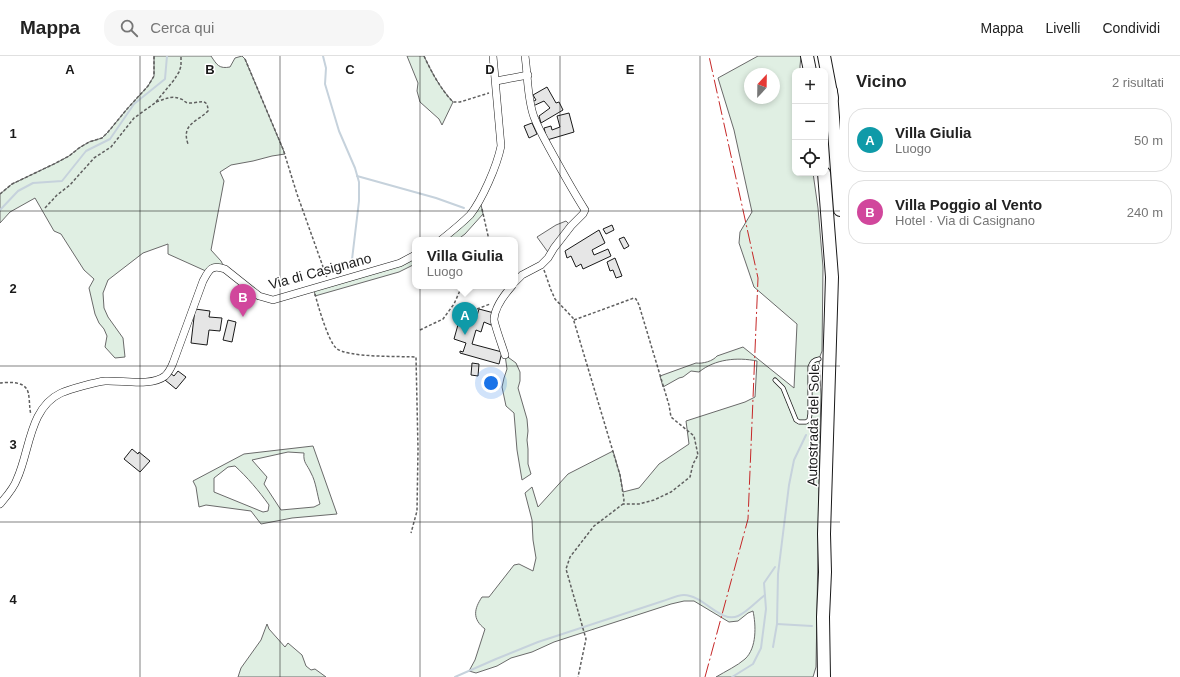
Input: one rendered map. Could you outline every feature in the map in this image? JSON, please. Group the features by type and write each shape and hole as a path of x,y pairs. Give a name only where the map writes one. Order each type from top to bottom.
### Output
{"highway":[{"path":"824,56 840,143"},
{"path":"831,91 840,210"},
{"name":"Autostrada del Sole","path":"824,176 832,278 824,534 824,677"}],"street":[{"path":"445,237 470,215 480,200 498,160 501,146 493,56"},
{"path":"518,279 522,275 541,265 548,258 554,248 585,210 548,147 534,117 529,96 525,56"},
{"path":"496,81 528,75"},
{"name":"Via di Casignano","path":"0,504 17,480 35,421 45,406 52,399 62,393 105,381 146,382 158,380 169,371 203,281 212,268 218,267 224,269 259,296 273,300 400,263 412,257"},
{"path":"505,355 494,319 497,308 510,289"}],"lane":[{"path":"775,380 783,388 796,420 799,422 806,422 809,420 810,414 810,367 814,360 819,359"}],"path":[{"path":"0,194 12,184 62,160 89,142 102,138 148,86 154,76 154,56"},
{"path":"44,208 70,185 94,158 111,147 134,118 155,103 179,72 181,66 181,56"},
{"path":"424,56 445,94 453,102 460,102 496,90"},
{"path":"245,59 283,150 329,284"},
{"path":"155,103 174,96 182,99 186,103 191,104 201,101 208,105 208,111 188,127 186,132 188,144"},
{"path":"480,200 488,237"},
{"path":"541,265 550,290 574,320 620,475 624,500 623,504"},
{"path":"314,288 318,308 331,340 336,348 349,354 416,357 418,449 417,511 411,533"},
{"path":"420,330 443,319 454,304 461,289"},
{"path":"574,320 634,298 636,299 641,310 671,417 694,436 698,455 693,464 690,477 671,492 654,500 639,504 623,504 594,526 570,557 566,569 586,639 578,677"},
{"path":"477,309 492,303"},
{"path":"0,383 16,383 26,387 34,426"}],"green space":[{"path":"154,56 211,56 219,66 230,67 235,58 242,56 245,59 285,154 231,165 220,172 224,181 211,250 221,261 225,269 208,272 168,254 168,244 143,253 108,280 103,293 104,308 108,317 123,338 125,357 115,358 105,347 107,336 95,314 89,288 94,279 84,270 61,234 54,231 35,198 10,212 0,223 0,194 12,184 69,156 89,142 102,138 148,86 154,76"},
{"path":"407,56 424,56 437,80 453,102 442,125 439,119 420,102 417,91 418,83"},
{"path":"758,56 801,56 800,68 792,68 792,176 813,176 823,267 822,351 819,359 821,395 816,667 813,677 716,677 745,659 752,649 755,636 753,611 738,621 729,622 694,601 684,601 671,604 554,642 532,652 511,658 497,666 476,673 469,671 475,660 485,629 476,618 477,606 482,597 489,597 514,565 519,564 533,571 536,558 532,520 525,493 532,487 538,507 568,474 613,451 623,492 639,488 659,464 689,444 686,421 745,402 755,397 757,361 742,359 726,360 712,364 699,372 691,371 683,377 663,387 660,376 696,363 708,362 717,356 743,347 794,388 797,324 754,287 739,243 740,232 752,212 734,130 718,78"},
{"path":"480,200 483,214 465,234 461,237 445,237 456,228"},
{"path":"412,256 412,266 399,272 315,296 314,288"},
{"path":"505,355 516,363 520,372 518,388 527,419 528,464 531,474 522,480 517,450 514,413 506,406 502,387 507,369"},
{"path":"313,446 337,514 292,518 261,524 251,511 206,505 199,507 196,487 193,481 244,454","holes":["288,452 304,453 305,461 314,480 320,504 314,507 281,510 264,484 267,477 252,460","235,466 257,489 269,505 268,511 263,512 214,492 214,478 228,467"]},
{"path":"267,624 269,629 285,647 288,643 302,655 306,666 311,670 315,669 326,677 238,677 241,668 261,640"}],"shaded area":[{"path":"566,221 571,226 550,255 537,237 556,225"}],"building":[{"path":"547,87 556,103 559,102 563,110 541,123 539,116 550,108 544,101 533,106 532,102 536,100 533,95"},
{"path":"569,113 574,132 547,140 544,128 551,126 552,130 560,127 557,116"},
{"path":"532,123 537,134 529,138 524,126"},
{"path":"612,225 614,230 606,234 603,229"},
{"path":"599,230 605,243 592,250 594,255 608,249 611,256 583,269 581,264 576,267 571,256 567,258 565,251"},
{"path":"624,237 629,246 624,249 619,239"},
{"path":"615,258 622,276 616,278 613,270 610,271 607,262"},
{"path":"195,309 210,311 209,317 222,318 220,331 209,330 207,345 191,343"},
{"path":"479,309 494,313 491,325 484,322 481,332 476,330 472,344 502,352 499,364 460,353 460,351 463,352 466,343 454,339 461,314 476,319"},
{"path":"228,320 236,322 232,342 223,340"},
{"path":"472,363 479,364 478,376 471,375"},
{"path":"178,371 186,377 176,389 165,380 170,373 174,376"},
{"path":"132,449 138,454 139,452 150,461 140,472 124,459"}],"waterway":[{"path":"0,210 18,191 33,183 62,181 86,151 110,139 134,104 165,79 167,56"},
{"path":"323,56 326,68 325,84 339,131 355,168 359,182 359,201 351,268"},
{"path":"357,176 436,198 464,208"},
{"path":"773,647 777,624 778,574 789,485 794,460 806,435"},
{"path":"732,677 753,664 761,648 766,609 764,583 775,567"},
{"path":"455,677 538,642 676,596 691,596 718,613 732,617 738,616 745,612 765,595"},
{"path":"777,624 812,626"}],"power":[{"path":"705,677 748,519 758,278 709,56"}],"place":[{"name":"Villa Poggio al Vento","path":"243,317"},
{"name":"Villa Giulia","path":"465,335"}]}
